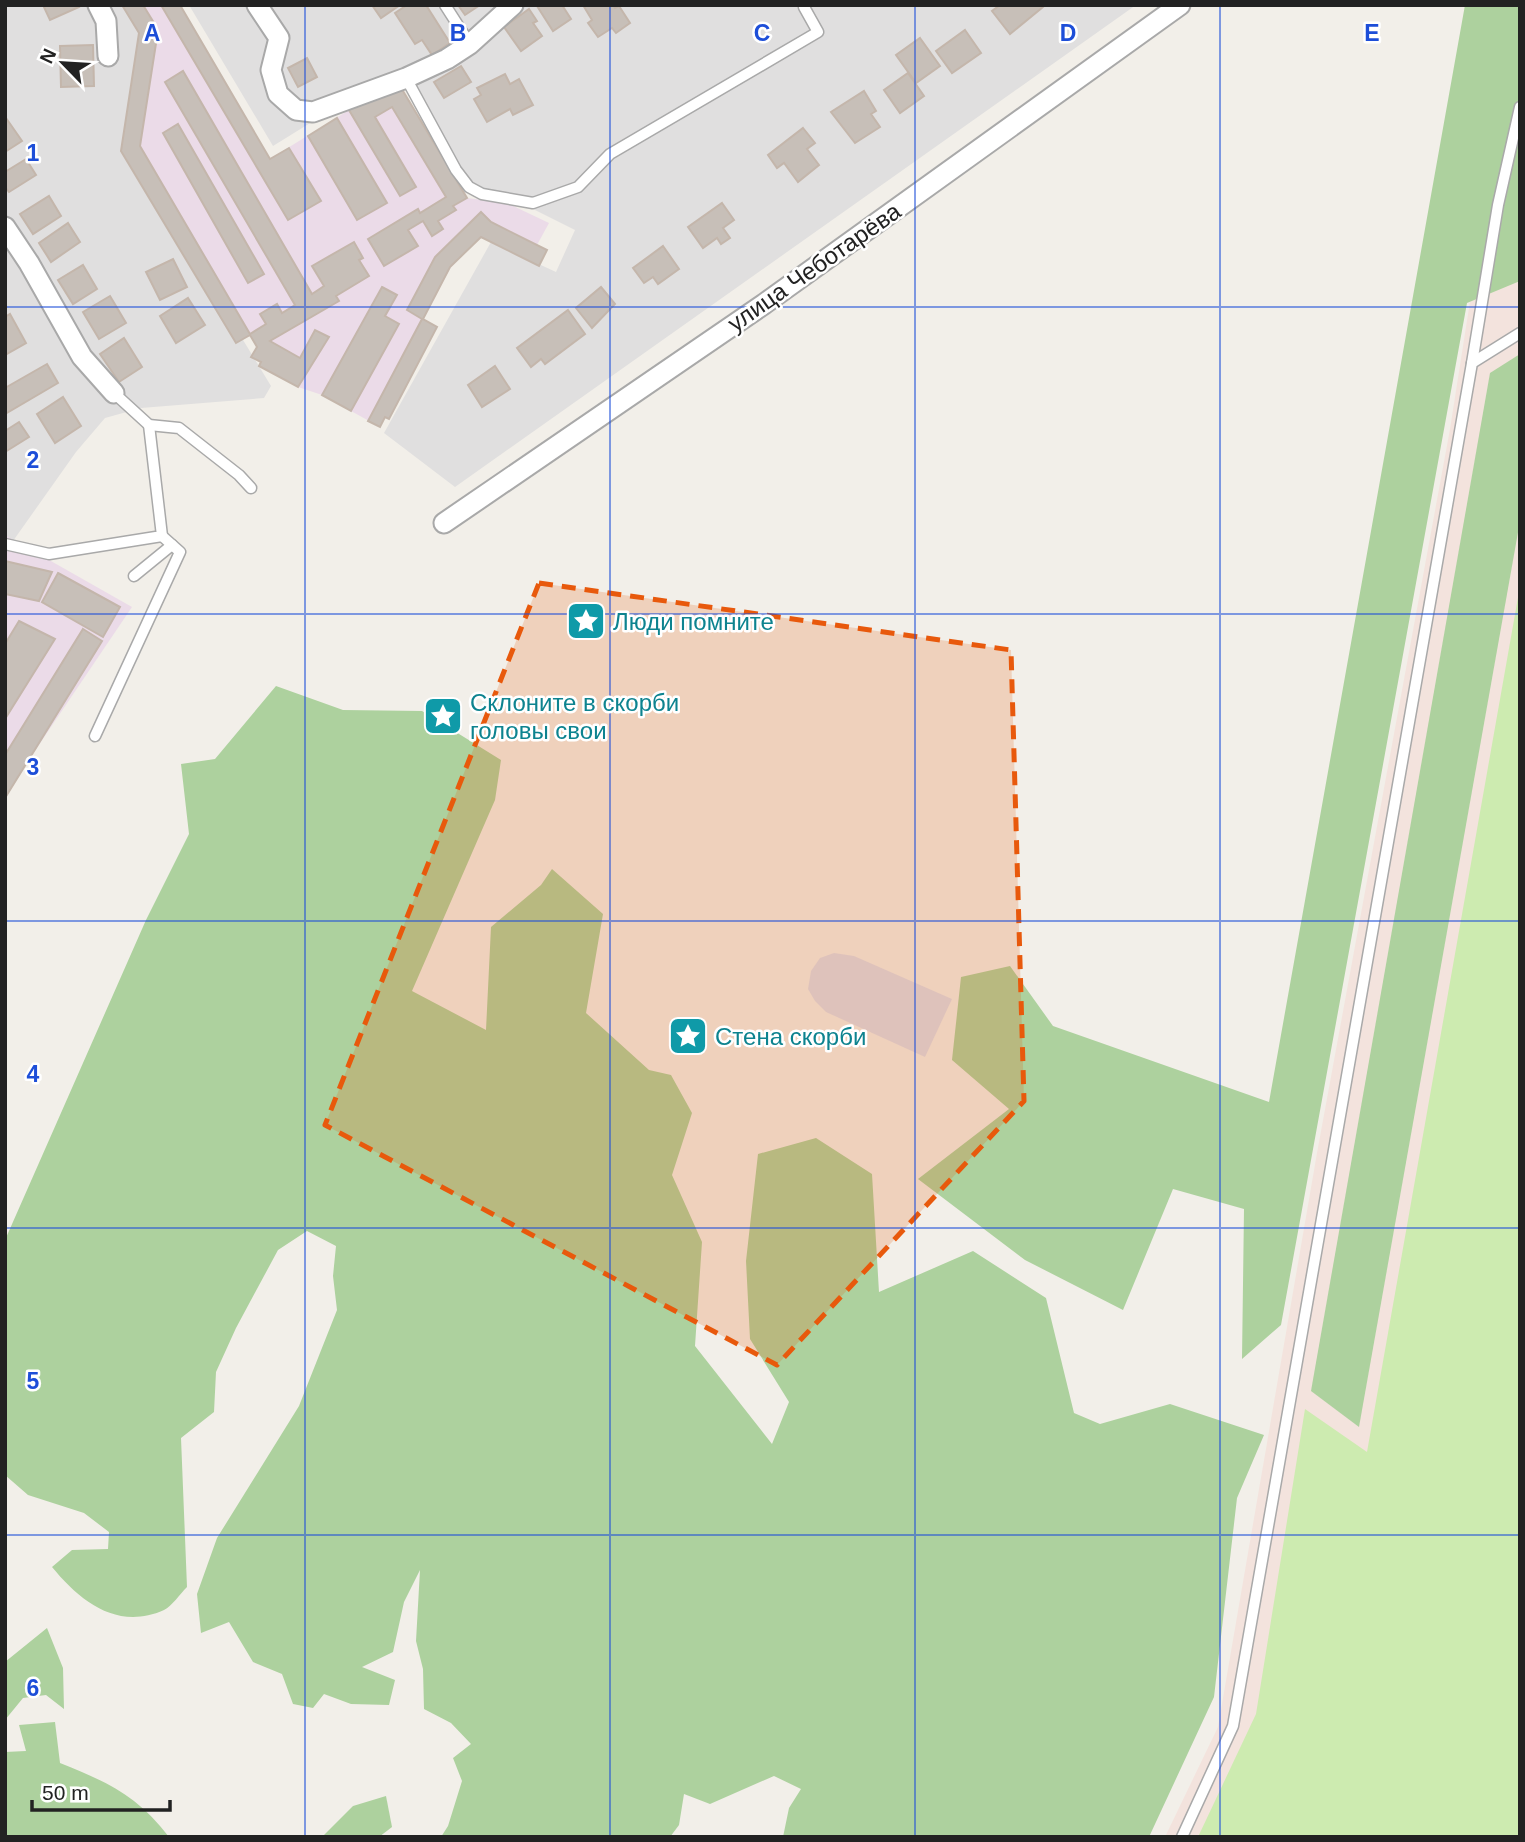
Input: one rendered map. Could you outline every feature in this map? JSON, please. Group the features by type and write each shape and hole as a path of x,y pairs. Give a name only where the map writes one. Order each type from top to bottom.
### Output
{"street":[{"path":"98,5 106,21 108,56"},
{"path":"257,5 279,38 271,70 278,94 296,110 313,112 407,78 447,59 470,44 513,5"},
{"name":"улица Чеботарёва","path":"444,523 764,304 1180,5"},
{"path":"5,227 29,263 82,357 114,393"}],"lane":[{"path":"444,5 470,44"},
{"path":"407,78 456,170 469,187 482,194 533,203 578,187 610,154 818,32 804,6"},
{"path":"1182,1837 1233,1726 1472,363 1497,205 1520,107"},
{"path":"1472,363 1520,333"},
{"path":"114,393 149,425 179,428 239,475 251,488"},
{"path":"95,736 180,552 162,536 149,425"},
{"path":"5,544 49,554 162,536"},
{"path":"134,576 172,545"}],"highlighted area":[{"path":"539,583 1011,650 1024,1101 777,1365 325,1125"}],"shaded area":[{"path":"5,5 128,5 141,26 123,143 271,386 264,398 141,408 105,418 76,452 13,541 5,535"},
{"path":"122,5 180,5 270,159 349,110 400,86 467,198 507,203 549,223 537,245 547,250 539,266 481,237 451,267 423,319 437,327 389,419 385,417 380,427 322,395 298,387 259,366 260,362 251,357 257,347 250,336 236,343 121,151 139,34"},
{"path":"189,5 1136,5 455,487 384,433 491,242 556,272 575,230 505,195 473,188 401,78 344,102 273,146"},
{"path":"1520,239 1520,1837 1165,1837 1218,1727 1317,1153 1450,429 1474,276"},
{"path":"5,535 132,607 5,795"},
{"path":"834,953 854,956 952,999 925,1057 826,1012 815,1001 808,989 811,971 820,958"}],"green space":[{"path":"1465,5 1520,5 1520,281 1467,303 1281,1325 1242,1359 1244,1209 1173,1189 1123,1310 1025,1260 918,1179 1009,1109 952,1060 961,977 1010,966 1053,1026 1269,1102"},
{"path":"1520,354 1520,521 1359,1427 1311,1391 1490,373"},
{"path":"1520,586 1520,1837 1198,1837 1256,1714 1305,1409 1367,1452"},
{"path":"276,686 343,710 422,711 501,760 495,800 412,991 486,1030 491,927 541,885 552,869 603,914 586,1013 649,1070 671,1075 692,1113 672,1175 702,1242 695,1346 772,1444 789,1402 750,1339 746,1261 758,1154 816,1138 872,1174 879,1292 973,1251 1046,1298 1074,1413 1100,1424 1170,1404 1264,1435 1237,1498 1214,1697 1149,1837 783,1837 789,1808 801,1789 774,1776 710,1804 684,1794 679,1825 670,1837 441,1837 448,1826 462,1781 453,1758 471,1744 451,1723 424,1709 423,1669 416,1641 420,1570 404,1602 393,1652 362,1667 395,1680 389,1705 351,1704 324,1694 313,1708 293,1704 282,1674 253,1662 229,1622 201,1633 197,1594 217,1538 299,1406 337,1310 333,1276 336,1246 307,1231 278,1250 236,1328 216,1372 214,1412 181,1438 187,1587 164,1610 147,1616 115,1615 87,1601 52,1567 72,1550 108,1549 109,1532 84,1513 28,1495 5,1475 5,1240 146,920 189,834 181,764 215,759"},
{"path":"47,1628 63,1668 64,1709 46,1695 23,1698 5,1720 5,1662"},
{"path":"55,1722 60,1763 120,1791 145,1810 169,1837 5,1837 5,1752 26,1751 19,1725"},
{"path":"386,1796 392,1827 379,1837 322,1837 353,1806"}],"building":[{"path":"43,5 78,5 79,7 50,20"},
{"path":"122,5 143,5 154,23 157,37 140,146 250,334 266,324 260,314 277,304 282,313 295,305 165,82 183,71 312,294 324,286 312,266 354,242 363,258 359,260 369,276 336,296 339,301 270,341 300,358 315,330 329,337 298,387 259,366 261,362 251,357 257,347 250,335 236,343 121,151 139,33"},
{"path":"161,5 180,5 270,159 289,148 321,201 288,220"},
{"path":"372,5 400,5 381,18"},
{"path":"407,5 426,5 450,43 432,55 422,40 415,44 395,13"},
{"path":"458,5 480,5 465,15"},
{"path":"562,5 571,19 553,31 537,6"},
{"path":"583,5 613,5 615,8 619,6 630,23 616,33 612,28 598,37 588,23 592,20"},
{"path":"1000,5 1043,7 1010,34 992,11"},
{"path":"529,9 537,21 533,23 542,36 521,51 504,27"},
{"path":"965,30 981,53 952,73 936,51"},
{"path":"920,38 940,66 916,83 896,55"},
{"path":"93,45 94,86 61,87 60,46"},
{"path":"307,58 317,77 298,87 288,68"},
{"path":"461,66 471,82 444,98 434,82"},
{"path":"908,73 924,96 900,113 884,90"},
{"path":"505,74 510,84 519,79 533,105 513,115 510,109 487,122 474,99 481,95 477,88"},
{"path":"400,86 467,198 453,206 456,210 438,221 443,229 432,236 423,221 408,230 418,246 384,266 368,239 418,209 420,213 446,197 392,107 375,117 416,187 400,196 349,110 386,88"},
{"path":"864,91 876,111 871,114 880,127 855,143 831,112"},
{"path":"337,118 387,203 357,220 308,136"},
{"path":"5,119 22,141 5,152"},
{"path":"178,124 264,274 248,283 163,133"},
{"path":"803,128 815,143 807,149 819,165 798,182 784,163 777,168 768,155"},
{"path":"26,159 36,175 9,192 5,187 5,172"},
{"path":"49,196 61,216 33,234 20,214"},
{"path":"722,203 734,220 723,228 730,238 721,244 717,238 703,248 688,227"},
{"path":"481,212 491,222 547,250 539,266 481,237 450,267 423,319 437,327 389,419 385,417 380,427 368,421 422,319 407,310 435,257"},
{"path":"68,223 80,242 51,262 39,243"},
{"path":"663,246 679,269 658,284 653,277 644,283 633,268"},
{"path":"173,259 187,287 160,300 146,272"},
{"path":"83,265 97,289 73,304 58,280"},
{"path":"382,287 397,295 385,316 399,324 351,411 322,395"},
{"path":"601,287 615,304 592,328 576,308"},
{"path":"110,296 126,323 99,339 83,312"},
{"path":"188,298 205,325 176,343 160,316"},
{"path":"568,310 585,334 545,364 541,359 531,367 517,348"},
{"path":"10,314 26,343 5,355 5,317"},
{"path":"124,338 142,367 119,382 100,354"},
{"path":"47,364 58,383 5,414 5,388"},
{"path":"495,366 510,389 482,407 468,385"},
{"path":"63,397 81,426 55,443 37,414"},
{"path":"19,422 29,437 5,452 5,431"},
{"path":"5,561 52,572 39,601 5,594"},
{"path":"58,573 120,607 103,637 42,602"},
{"path":"19,621 55,639 5,719 5,644"},
{"path":"83,629 102,641 5,798 5,755"}],"place":[{"name":"Люди помните","path":"586,621"},
{"name":"Склоните в скорби головы свои","path":"443,716"},
{"name":"Стена скорби","path":"688,1036"}]}
